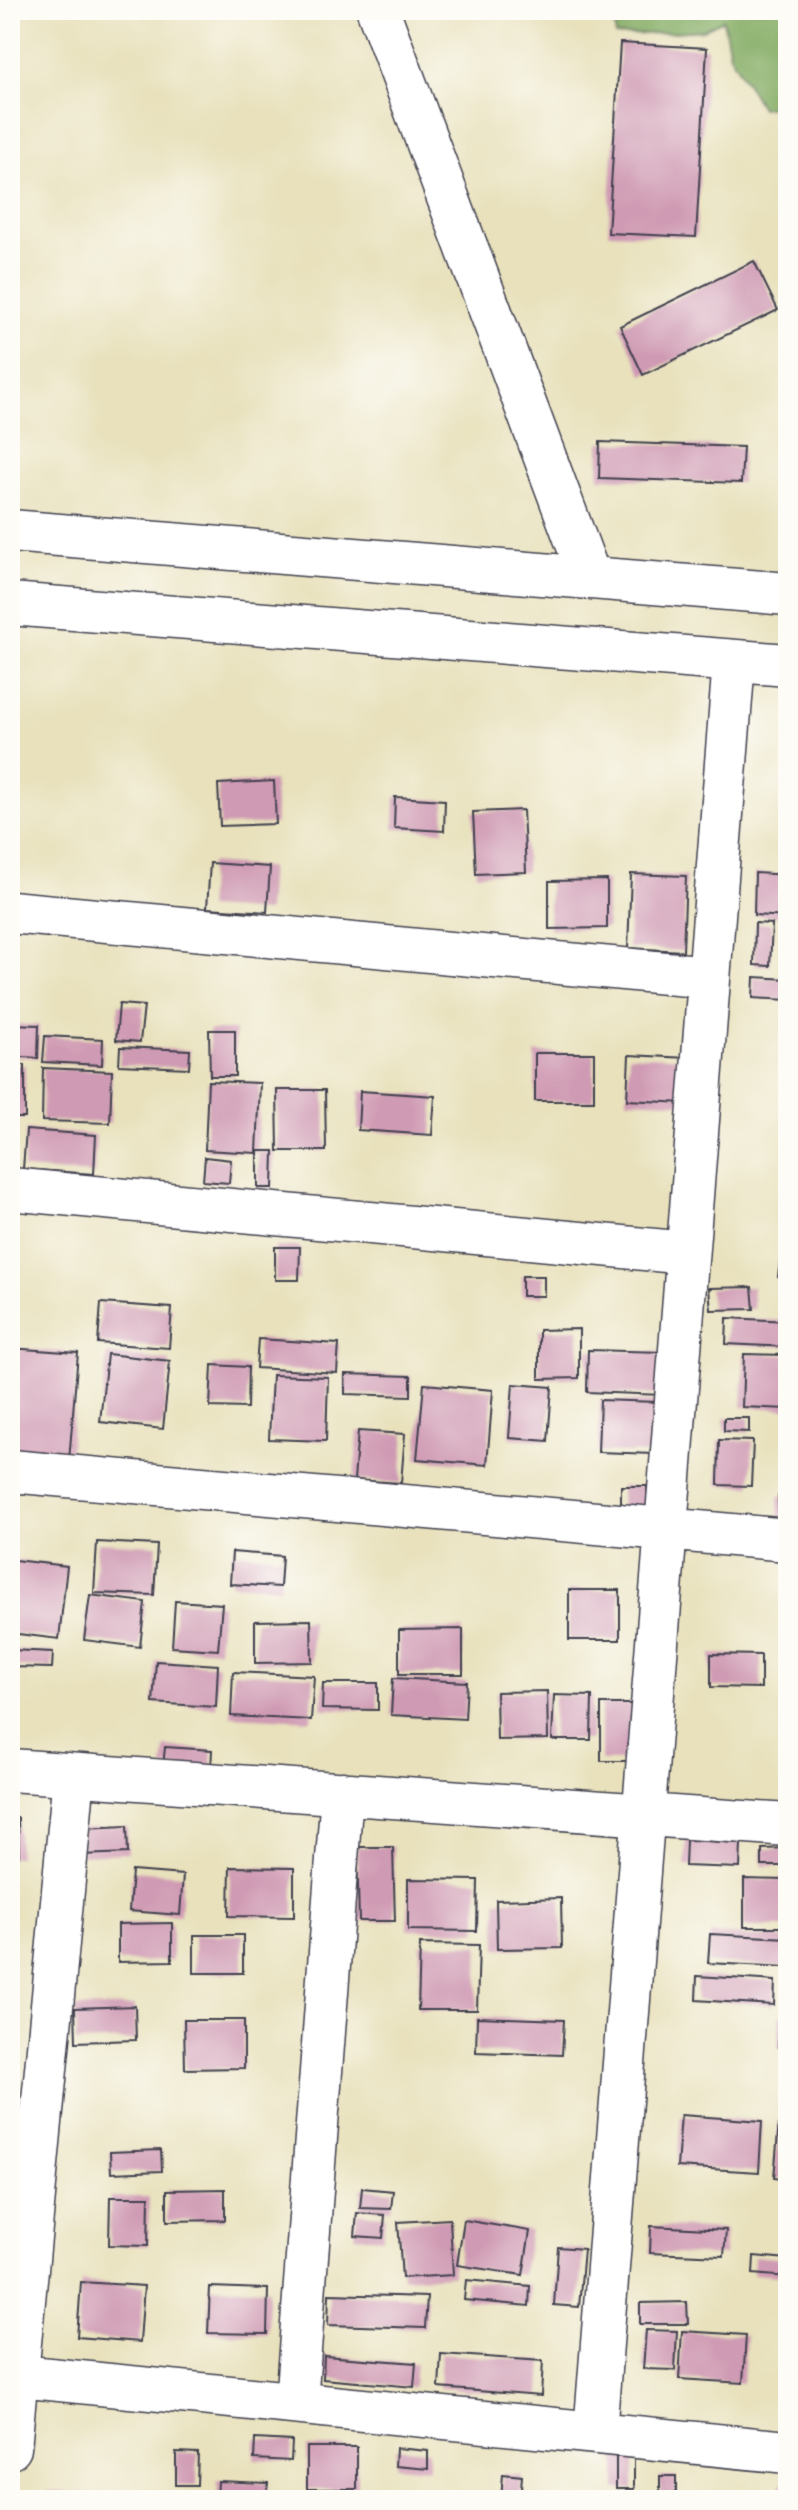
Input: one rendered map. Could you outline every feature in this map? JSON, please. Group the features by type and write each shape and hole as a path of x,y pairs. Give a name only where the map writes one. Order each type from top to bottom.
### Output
{"street":[{"path":"378,10 590,578"},
{"path":"10,531 788,594"},
{"path":"10,604 788,665"},
{"path":"595,2433 734,661"},
{"path":"10,912 709,977"},
{"path":"10,1189 687,1253"},
{"path":"10,1471 788,1540"},
{"path":"10,1770 788,1825"},
{"path":"10,2448 74,1775"},
{"path":"296,2403 342,1793"},
{"path":"19,2376 788,2452"}],"green space":[{"path":"612,10 788,10 788,104 761,108 730,55 723,20 703,30 616,36"}],"building":[{"path":"620,43 707,48 696,237 608,233"},
{"path":"754,261 778,310 643,375 620,326"},
{"path":"600,442 743,447 741,483 599,478"},
{"path":"274,781 276,824 220,826 218,784"},
{"path":"395,797 445,800 444,831 394,828"},
{"path":"523,810 526,872 476,874 473,812"},
{"path":"210,863 270,867 267,912 207,908"},
{"path":"755,873 788,875 788,917 754,915"},
{"path":"631,874 686,876 683,951 628,948"},
{"path":"607,880 607,928 549,929 549,881"},
{"path":"755,923 772,924 770,966 754,965"},
{"path":"754,977 788,979 788,1000 753,998"},
{"path":"119,1004 144,1006 140,1042 116,1040"},
{"path":"10,1024 39,1025 38,1058 10,1056"},
{"path":"209,1030 235,1030 235,1076 210,1076"},
{"path":"45,1036 103,1039 102,1065 43,1062"},
{"path":"120,1047 190,1050 189,1068 119,1065"},
{"path":"535,1053 594,1053 594,1101 535,1101"},
{"path":"629,1055 688,1058 686,1103 627,1100"},
{"path":"10,1065 25,1065 25,1118 10,1118"},
{"path":"43,1068 112,1071 110,1123 42,1121"},
{"path":"208,1081 260,1083 257,1153 205,1150"},
{"path":"277,1090 325,1090 326,1151 278,1151"},
{"path":"360,1091 435,1096 432,1135 358,1130"},
{"path":"26,1130 96,1135 94,1174 23,1169"},
{"path":"258,1151 274,1151 273,1188 258,1188"},
{"path":"205,1157 231,1160 229,1183 203,1181"},
{"path":"275,1247 300,1247 299,1280 275,1280"},
{"path":"780,1261 788,1261 788,1278 778,1277"},
{"path":"522,1276 544,1276 544,1296 522,1296"},
{"path":"752,1287 754,1309 711,1310 709,1288"},
{"path":"101,1303 172,1308 169,1348 98,1343"},
{"path":"727,1318 788,1321 788,1347 726,1344"},
{"path":"579,1329 579,1378 539,1379 539,1330"},
{"path":"258,1339 339,1344 337,1373 256,1368"},
{"path":"10,1348 78,1353 69,1461 10,1456"},
{"path":"588,1350 664,1352 663,1395 587,1392"},
{"path":"107,1354 170,1361 163,1429 100,1422"},
{"path":"744,1354 788,1355 788,1409 742,1407"},
{"path":"212,1365 248,1367 247,1408 210,1407"},
{"path":"345,1374 411,1376 411,1396 345,1394"},
{"path":"272,1375 328,1377 326,1441 269,1439"},
{"path":"424,1384 493,1390 487,1465 417,1459"},
{"path":"513,1384 552,1387 548,1441 509,1438"},
{"path":"600,1400 657,1402 654,1454 598,1452"},
{"path":"724,1418 749,1418 749,1432 724,1431"},
{"path":"358,1431 405,1434 401,1483 354,1480"},
{"path":"719,1440 753,1441 751,1486 718,1485"},
{"path":"621,1486 647,1486 648,1507 621,1509"},
{"path":"778,1496 788,1496 788,1517 779,1517"},
{"path":"97,1542 157,1545 154,1595 94,1593"},
{"path":"232,1552 282,1556 280,1587 230,1584"},
{"path":"14,1560 67,1566 59,1639 10,1633"},
{"path":"569,1590 620,1590 620,1640 569,1640"},
{"path":"90,1595 145,1602 140,1647 84,1640"},
{"path":"175,1601 222,1604 218,1650 172,1647"},
{"path":"311,1620 312,1662 255,1663 255,1621"},
{"path":"463,1629 463,1674 399,1674 399,1630"},
{"path":"10,1650 53,1652 52,1668 10,1667"},
{"path":"711,1654 761,1655 761,1688 711,1687"},
{"path":"156,1661 218,1665 216,1707 153,1703"},
{"path":"233,1672 314,1676 311,1720 231,1716"},
{"path":"393,1678 467,1682 465,1719 391,1715"},
{"path":"323,1683 378,1683 378,1710 322,1709"},
{"path":"547,1691 548,1739 497,1740 496,1692"},
{"path":"554,1695 592,1696 591,1740 552,1740"},
{"path":"601,1704 631,1704 631,1761 601,1761"},
{"path":"165,1747 212,1750 211,1771 163,1767"},
{"path":"10,1818 18,1818 19,1857 10,1857"},
{"path":"127,1826 128,1853 82,1855 82,1828"},
{"path":"686,1840 741,1843 740,1868 685,1866"},
{"path":"357,1847 393,1847 395,1921 359,1921"},
{"path":"788,1848 788,1866 762,1866 762,1849"},
{"path":"230,1867 294,1868 294,1917 229,1916"},
{"path":"132,1871 183,1875 180,1915 129,1911"},
{"path":"408,1879 478,1880 477,1931 408,1930"},
{"path":"744,1879 788,1880 788,1927 744,1927"},
{"path":"561,1898 562,1948 497,1949 496,1900"},
{"path":"172,1923 172,1961 118,1962 118,1924"},
{"path":"710,1934 788,1938 788,1967 708,1963"},
{"path":"194,1935 243,1935 243,1973 194,1973"},
{"path":"420,1944 479,1945 477,2010 418,2010"},
{"path":"697,1976 775,1981 774,2005 696,2000"},
{"path":"135,2006 136,2040 76,2042 75,2008"},
{"path":"780,2015 788,2015 788,2048 778,2047"},
{"path":"477,2017 564,2020 562,2055 476,2052"},
{"path":"184,2020 244,2020 244,2068 185,2069"},
{"path":"681,2115 762,2121 759,2172 677,2167"},
{"path":"779,2122 788,2123 788,2180 774,2178"},
{"path":"161,2150 162,2171 111,2173 110,2152"},
{"path":"362,2188 393,2191 391,2209 360,2208"},
{"path":"225,2189 225,2220 167,2221 167,2190"},
{"path":"110,2197 149,2197 148,2246 109,2245"},
{"path":"357,2213 385,2215 383,2238 355,2236"},
{"path":"450,2219 453,2275 402,2278 398,2222"},
{"path":"464,2220 530,2231 523,2275 457,2265"},
{"path":"651,2226 726,2230 724,2256 650,2253"},
{"path":"558,2247 584,2249 579,2307 554,2305"},
{"path":"754,2256 788,2259 788,2277 753,2274"},
{"path":"466,2280 530,2286 529,2306 464,2300"},
{"path":"81,2282 144,2286 140,2342 77,2337"},
{"path":"210,2287 268,2289 267,2334 208,2333"},
{"path":"329,2294 427,2297 425,2328 328,2325"},
{"path":"687,2302 688,2324 640,2324 640,2303"},
{"path":"646,2330 677,2331 675,2370 643,2369"},
{"path":"682,2331 746,2335 743,2383 679,2379"},
{"path":"441,2354 543,2361 541,2396 439,2388"},
{"path":"324,2356 416,2363 414,2387 323,2379"},
{"path":"255,2439 292,2441 291,2461 254,2459"},
{"path":"307,2447 357,2447 357,2489 307,2489"},
{"path":"396,2448 428,2451 428,2469 395,2466"},
{"path":"176,2452 198,2453 197,2485 176,2485"},
{"path":"616,2457 634,2457 634,2489 616,2489"},
{"path":"503,2474 522,2476 520,2500 501,2500"},
{"path":"660,2476 676,2476 676,2498 697,2496 697,2500 660,2500"},
{"path":"218,2481 268,2483 267,2500 217,2500"},
{"path":"781,2483 788,2484 788,2498 781,2498"},
{"path":"45,2491 107,2495 106,2500 44,2500"},
{"path":"308,2494 346,2497 345,2500 308,2500"}]}
